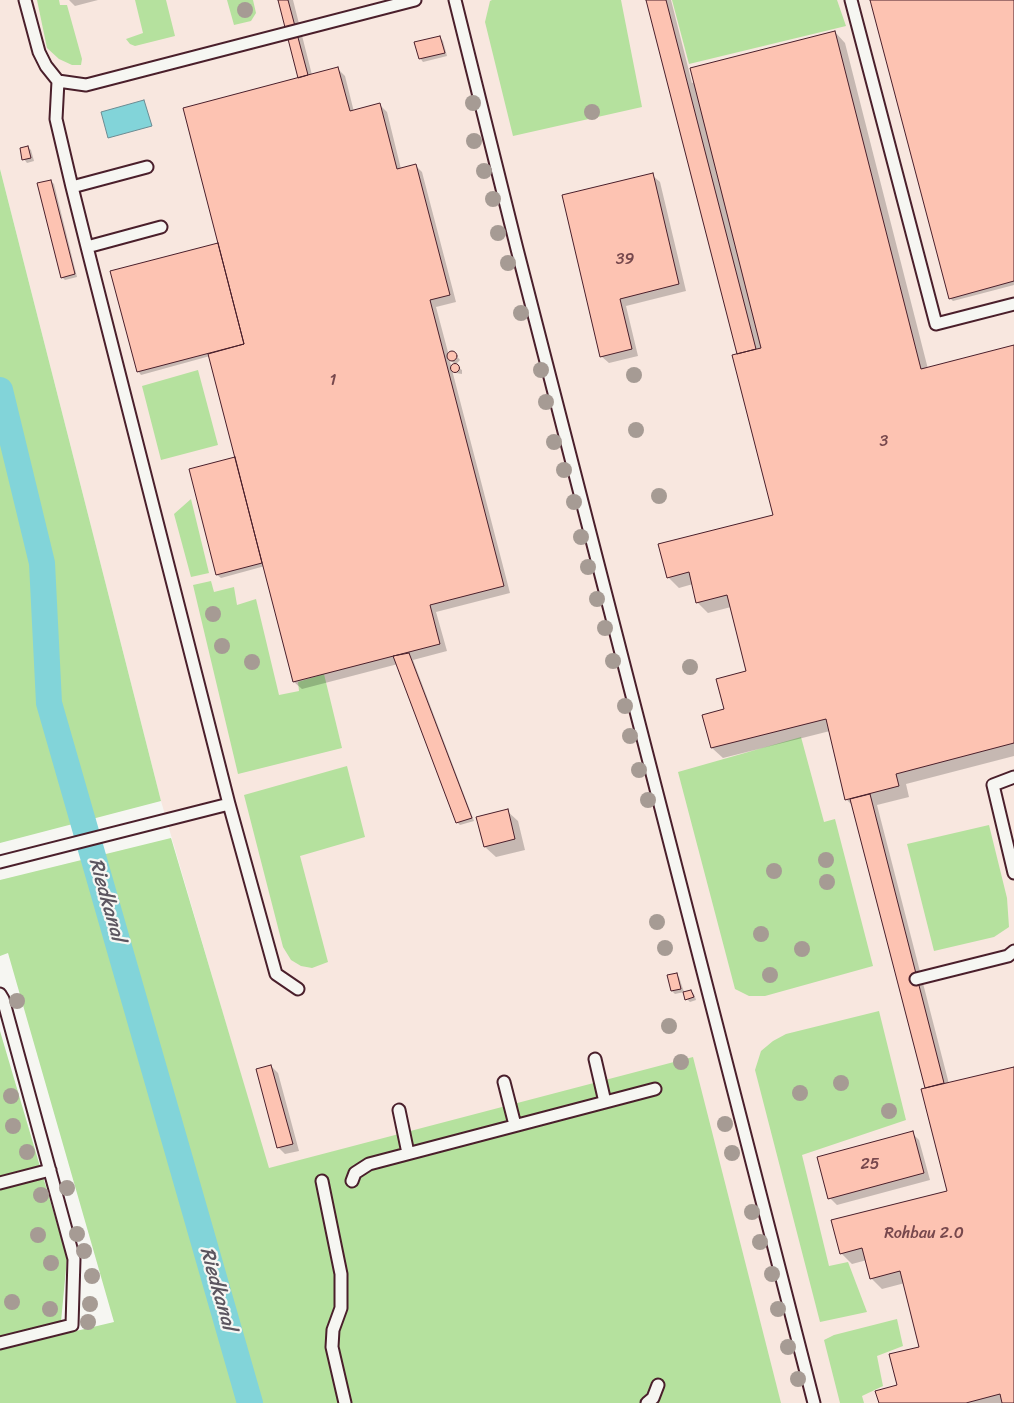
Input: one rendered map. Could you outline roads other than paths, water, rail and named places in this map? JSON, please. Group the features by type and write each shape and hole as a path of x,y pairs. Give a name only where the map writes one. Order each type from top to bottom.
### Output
{"lane":[{"path":"26,0 39,52 46,66 58,81 56,119 72,187 229,804 276,974 298,989"},
{"path":"58,81 86,84 415,0"},
{"path":"455,0 517,249 814,1403"},
{"path":"851,0 936,324 1014,304"},
{"path":"72,187 147,167"},
{"path":"87,247 161,227"},
{"path":"1014,777 993,785 1014,872"},
{"path":"0,862 229,804"},
{"path":"916,979 1008,956 1014,951"},
{"path":"0,994 4,999 74,1259 72,1325 0,1343"},
{"path":"595,1059 605,1102"},
{"path":"504,1082 515,1125"},
{"path":"352,1181 355,1173 369,1164 655,1089"},
{"path":"399,1110 408,1153"},
{"path":"0,1183 50,1170"},
{"path":"322,1181 341,1274 341,1308 333,1330 332,1348 345,1403"},
{"path":"648,1403 653,1398 658,1385"}],"water":[{"path":"144,100 152,126 108,138 101,112"}],"waterway":[{"name":"Riedkanal","path":"0,390 42,563 49,703 250,1403"}]}
